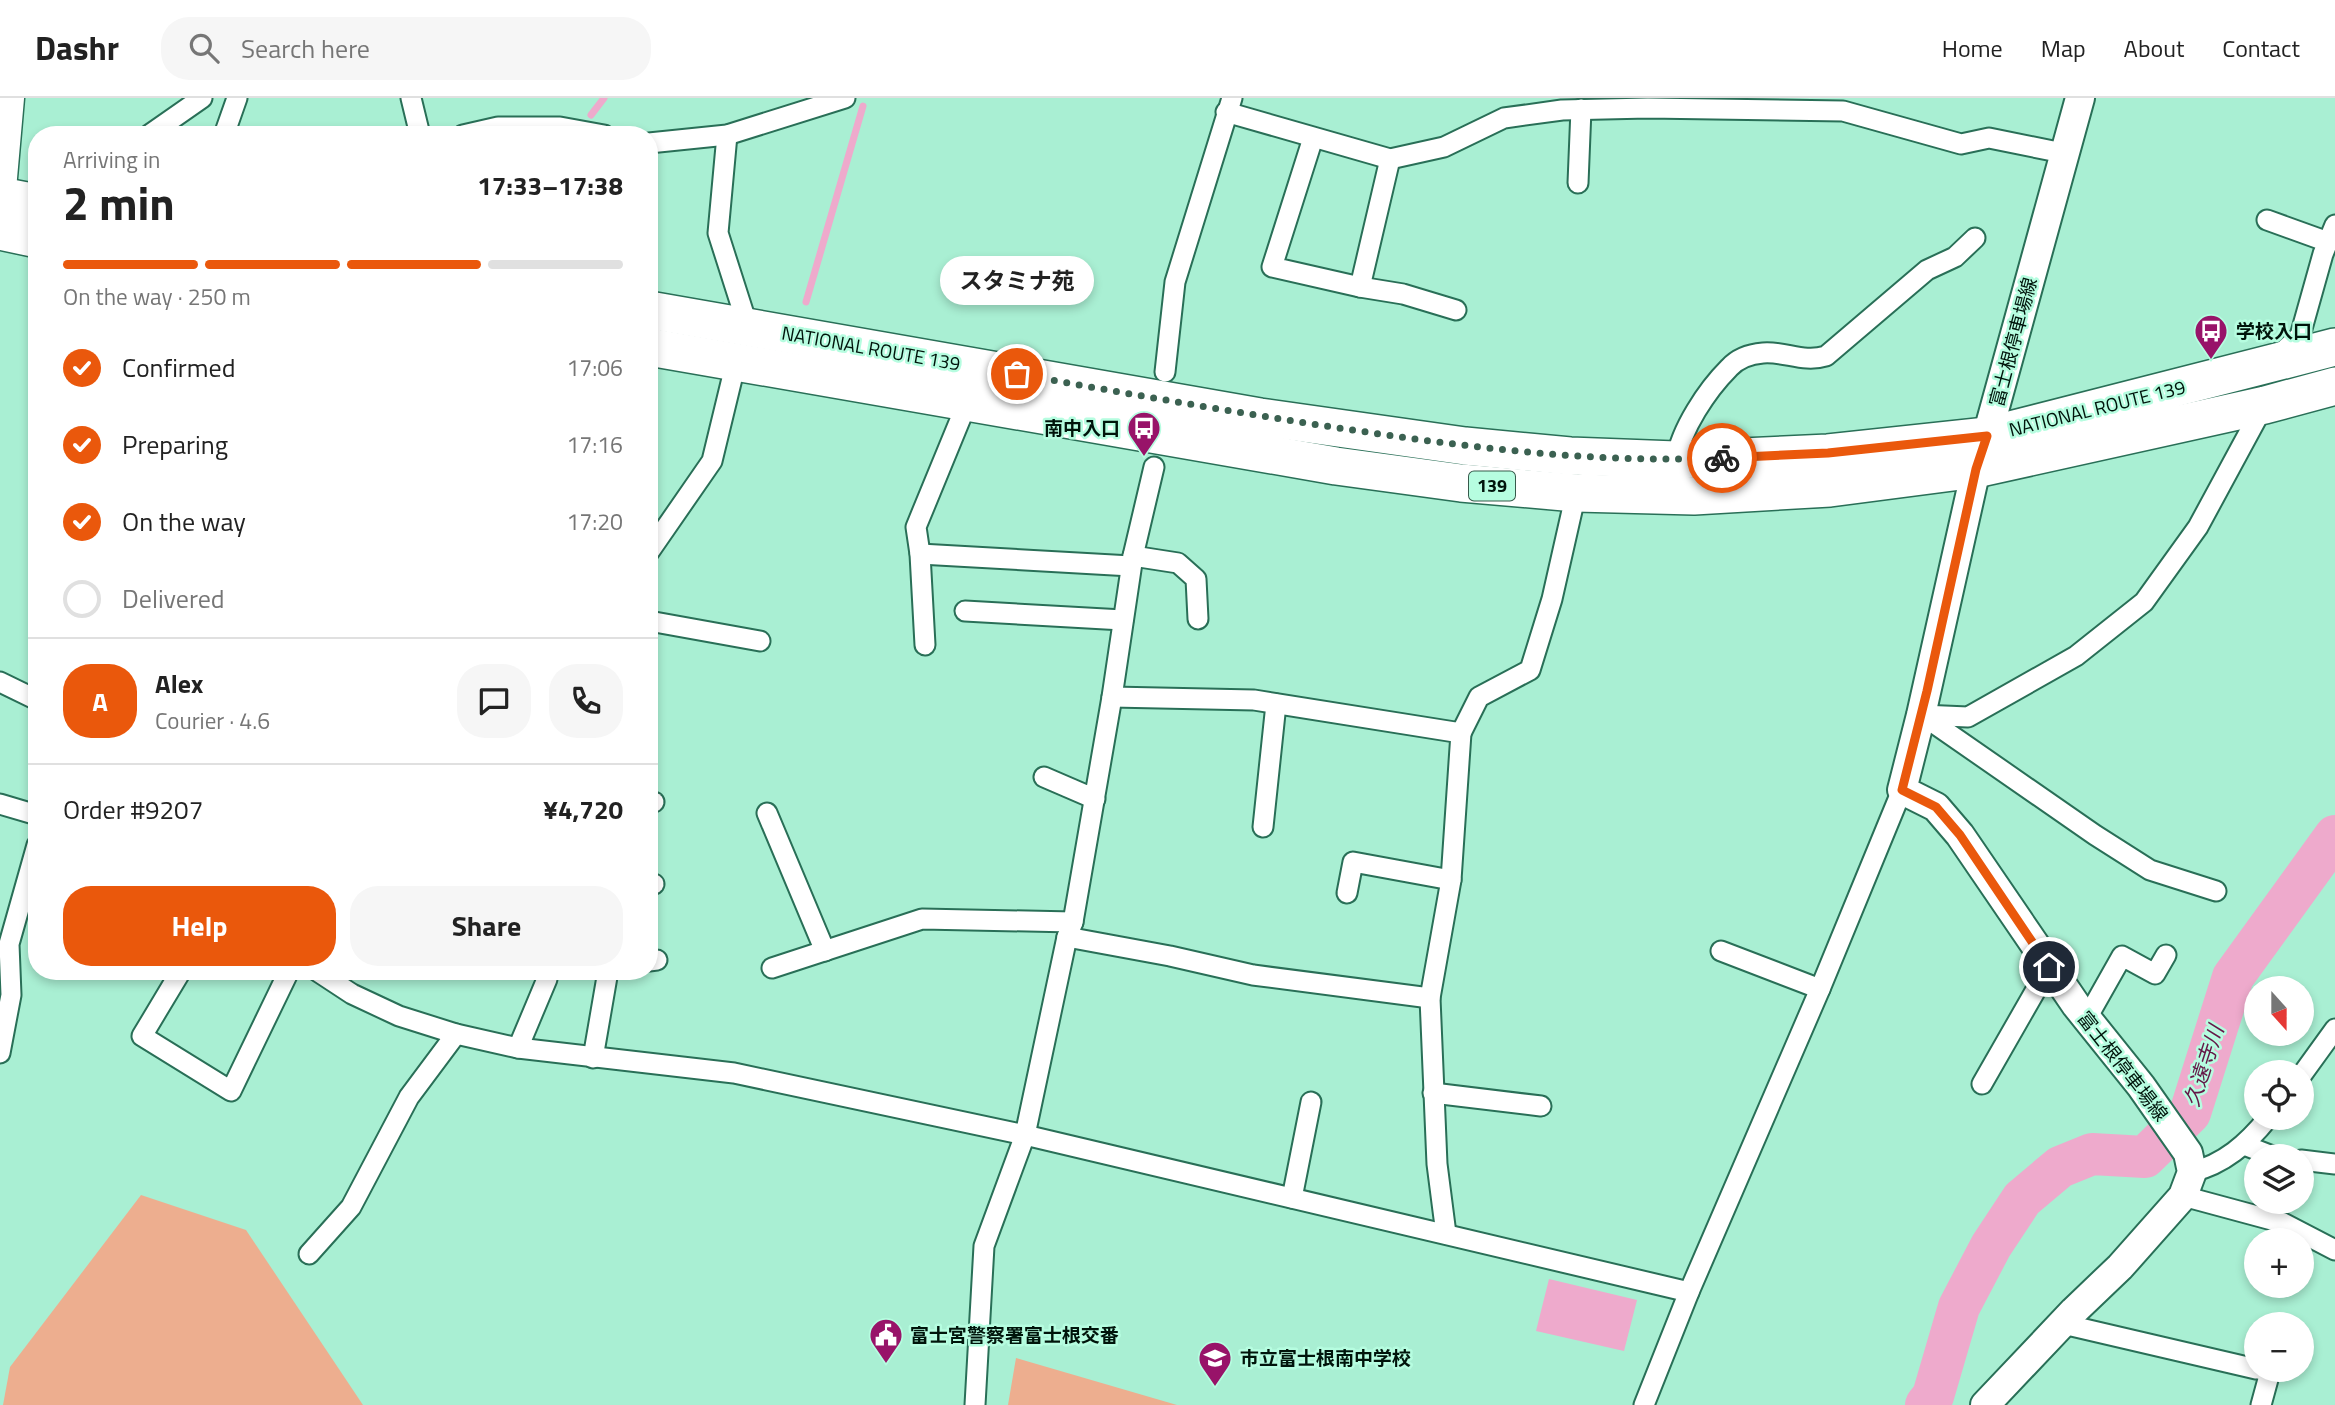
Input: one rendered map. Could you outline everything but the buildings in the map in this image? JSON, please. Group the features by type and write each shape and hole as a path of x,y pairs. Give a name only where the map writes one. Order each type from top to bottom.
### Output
{"highway":[{"path":"0,196 28,201"},
{"path":"0,232 28,237"},
{"name":"NATIONAL ROUTE 139","path":"658,312 1260,417 1451,444 1570,456 1676,460 1828,453 1982,452 2265,405 2335,386"},
{"name":"NATIONAL ROUTE 139","path":"658,349 1348,468 1461,484 1577,493 1695,496 1830,488 1982,452 2335,346"}],"main road":[{"path":"0,189 8,98"},
{"name":"富士根停車場線","path":"2080,98 1982,452 1902,790 1936,807 1960,835 2049,967 2141,1086 2188,1174"},
{"path":"1985,1405 2120,1267 2188,1174"}],"street":[{"path":"162,126 202,98"},
{"path":"227,126 237,98"},
{"path":"411,98 418,126"},
{"path":"781,118 786,98"},
{"path":"658,142 727,135 845,98"},
{"path":"1504,118 1505,98"},
{"path":"1165,372 1175,282 1229,105 1313,138 1390,159 1444,147 1504,118 1569,106 1653,103 1843,111 1961,144 1989,138 2063,153"},
{"path":"1569,106 1578,183"},
{"path":"727,135 718,233 748,327"},
{"path":"1313,138 1272,267 1403,294 1456,310"},
{"path":"1360,287 1390,159"},
{"path":"2267,220 2332,234 2300,336 2270,364"},
{"path":"1676,460 1679,443 1696,412 1730,366 1748,355 1766,353 1813,360 1826,356 1927,270 1955,257 1975,238"},
{"path":"658,539 712,461 736,362"},
{"path":"925,645 916,527 967,403"},
{"path":"1921,715 1968,717 2076,656 2144,602 2198,527 2265,405"},
{"path":"975,1405 984,1246 1025,1135 1070,930 1095,799 1132,561 1153,467"},
{"path":"1446,1234 1437,1164 1430,998 1451,880 1461,733 1479,697 1530,670 1552,599 1577,493"},
{"path":"920,554 1178,563 1196,579 1198,618"},
{"path":"965,611 1124,620"},
{"path":"658,623 760,640"},
{"path":"0,682 28,696"},
{"path":"1112,697 1254,700 1461,733"},
{"path":"1263,827 1276,704"},
{"path":"1921,715 2150,870 2216,891"},
{"path":"1044,777 1095,799"},
{"path":"1644,1405 1689,1292 1820,989 1902,790"},
{"path":"0,804 28,812"},
{"path":"768,813 825,951"},
{"path":"1348,893 1353,862 1451,880"},
{"path":"0,1053 11,995 5,942 28,872"},
{"path":"772,968 922,919 1070,930 1253,975 1430,998"},
{"path":"1721,951 1820,989"},
{"path":"2087,1018 2122,956 2155,974 2166,955"},
{"path":"1982,1084 2049,967"},
{"path":"176,980 142,1036 231,1091 285,980"},
{"path":"331,980 352,994 399,1016 456,1034 518,1048 734,1073 1025,1135 1689,1292"},
{"path":"518,1048 547,980"},
{"path":"593,1058 606,980"},
{"path":"2313,1060 2335,1029"},
{"path":"309,1254 351,1207 409,1097 456,1034"},
{"path":"1433,1093 1541,1106"},
{"path":"1292,1198 1311,1102"},
{"path":"2245,1144 2257,1130"},
{"path":"2188,1174 2211,1167 2244,1145"},
{"path":"2314,1162 2335,1164"},
{"path":"2188,1174 2335,1250"},
{"path":"2063,1324 2244,1366"},
{"path":"2261,1405 2267,1382"}],"shaded area":[{"path":"141,1195 246,1230 363,1405 3,1405 10,1367"},
{"path":"1549,1279 1637,1300 1624,1351 1536,1331"},
{"path":"1016,1358 1177,1405 1008,1405"}],"waterway":[{"path":"591,115 604,98"},
{"path":"806,302 863,106"},
{"name":"久遠寺川","path":"1926,1405 1933,1396 1959,1307 1991,1246 2022,1199 2060,1167 2092,1154 2145,1157 2190,1113 2233,977 2335,836"}],"way so far":[{"path":"1017,374 1260,417 1465,446 1570,456 1676,460 1722,458"}],"place":[{"name":"学校入口","path":"2211,361"},
{"name":"スタミナ苑","path":"1017,374"},
{"name":"南中入口","path":"1144,458"},
{"name":"富士宮警察署富士根交番","path":"886,1365"},
{"name":"市立富士根南中学校","path":"1215,1388"}],"route":[{"path":"1722,458 1828,453 1987,436 1976,469 1927,691 1902,790 1936,807 1960,835 2049,967"}]}
